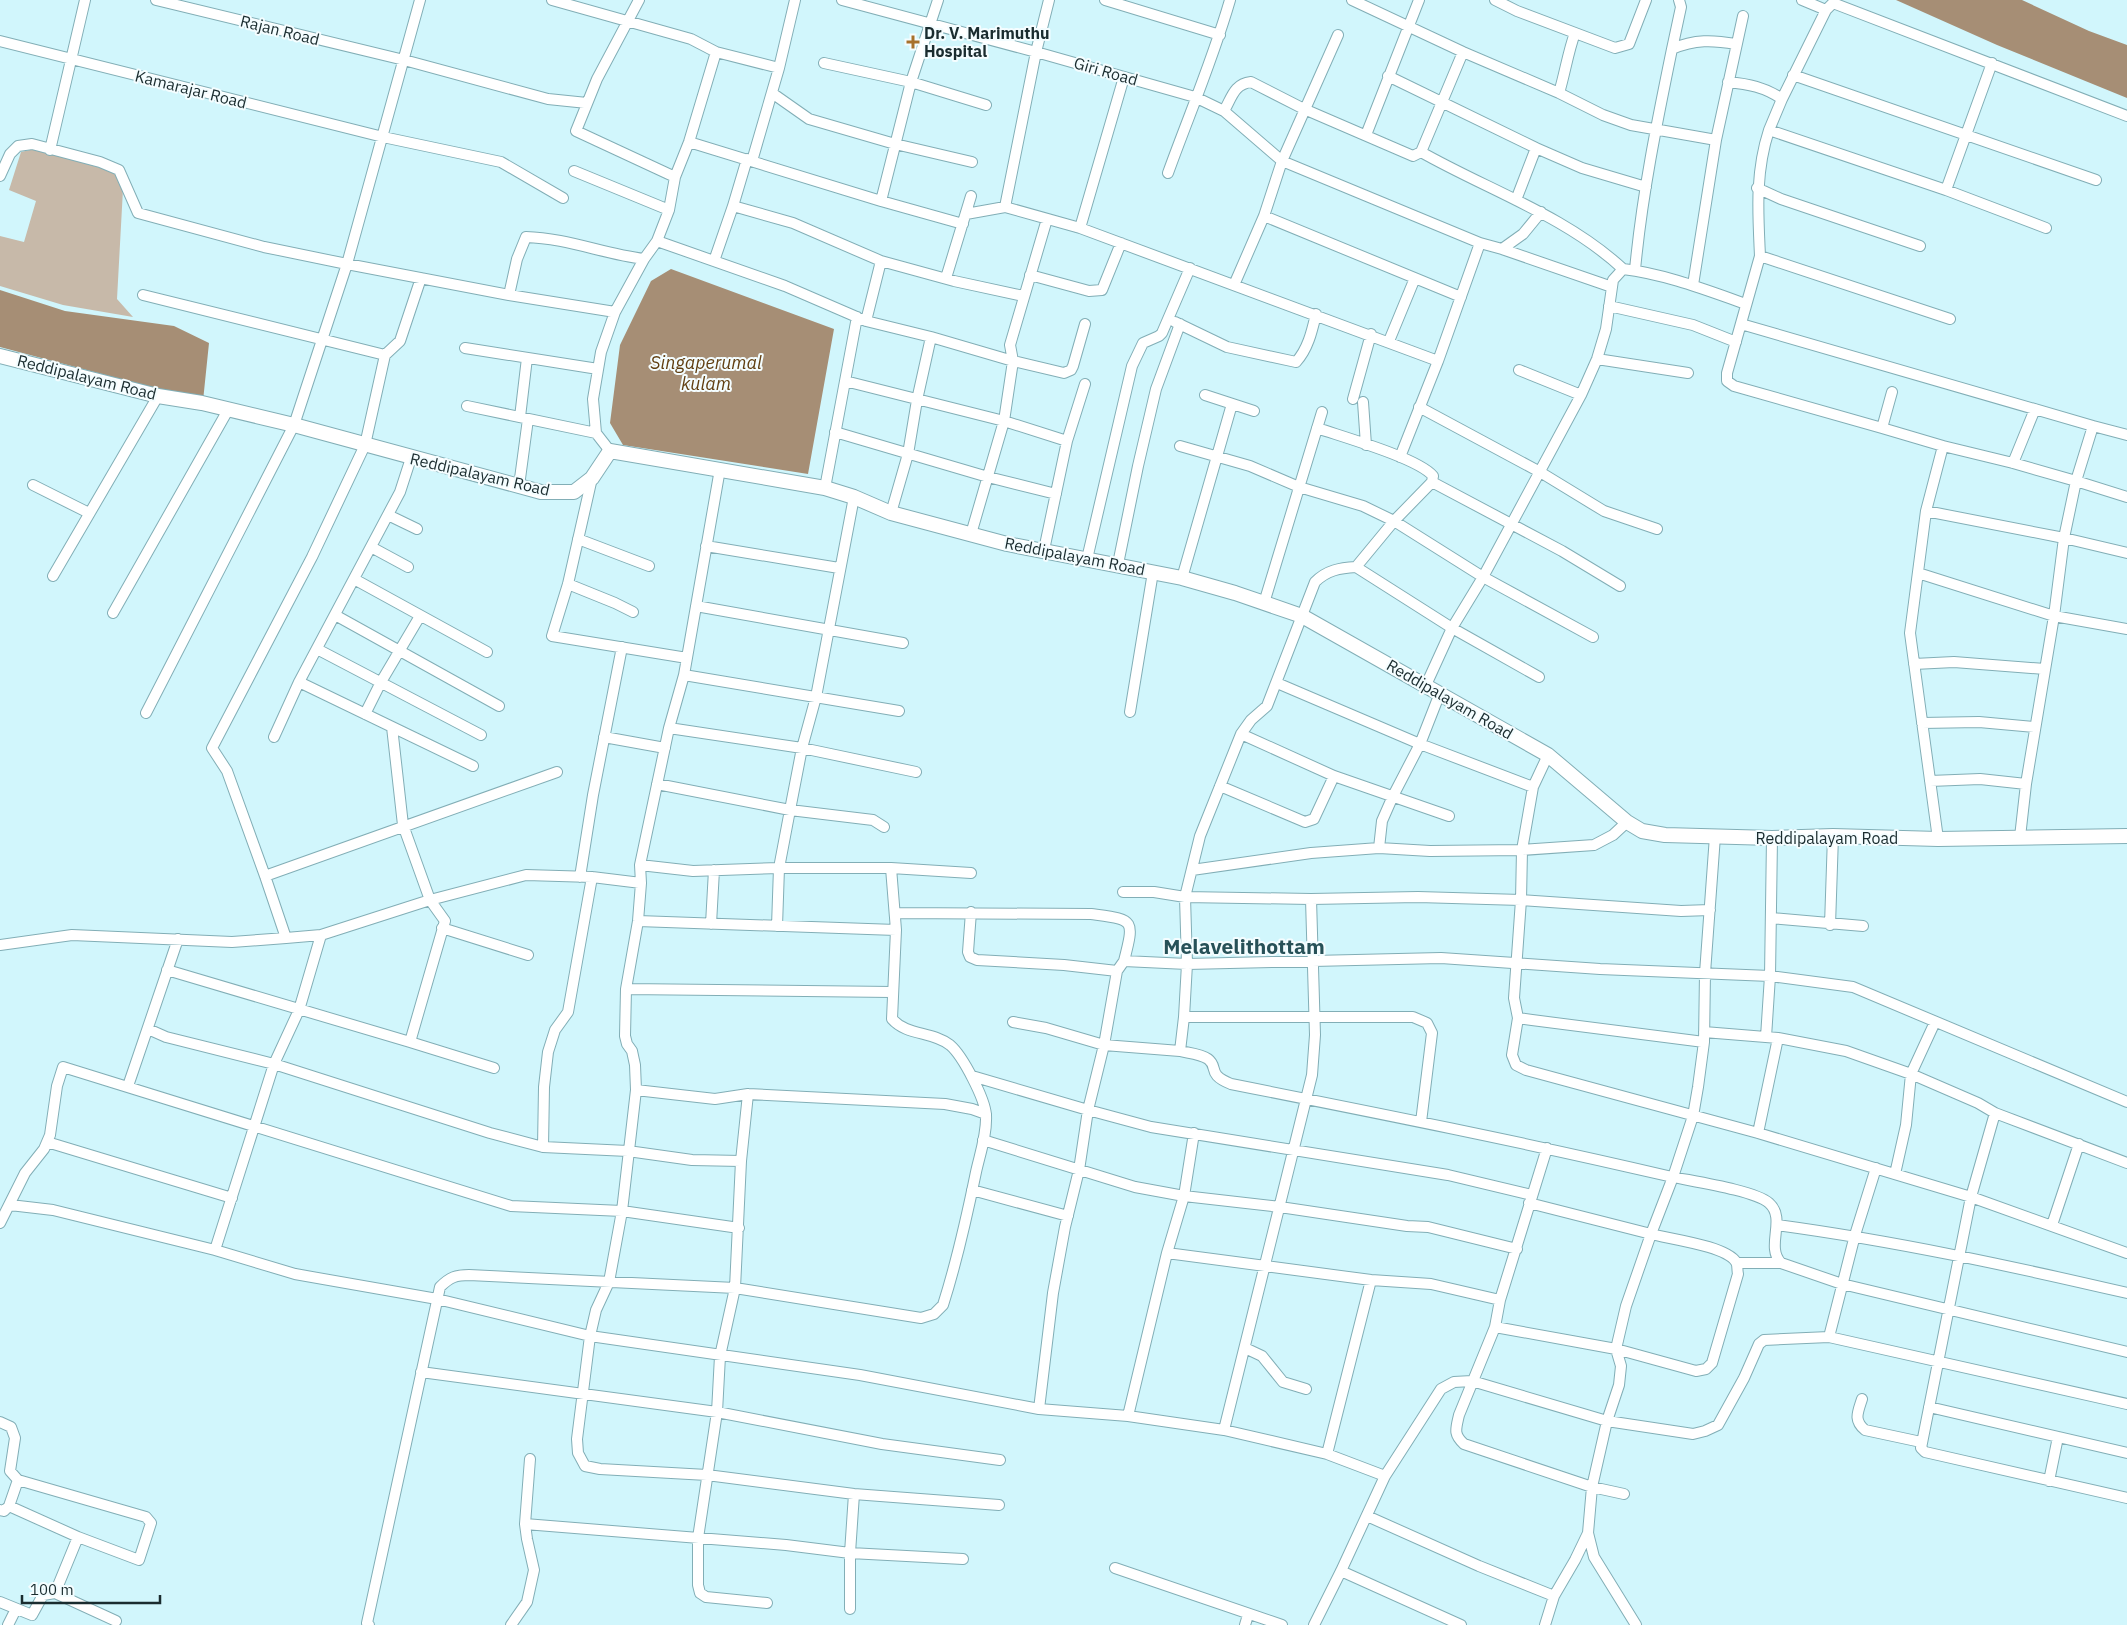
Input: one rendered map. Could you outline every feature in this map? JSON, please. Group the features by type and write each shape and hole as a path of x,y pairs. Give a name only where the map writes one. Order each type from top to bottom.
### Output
{"main road":[{"name":"Reddipalayam Road","path":"0,356 158,396 202,403 294,425 541,492 574,492 592,478 610,451 824,488 854,496 891,513 1007,544 1118,564 1182,578 1302,616 1548,755 1627,822 1642,831 1664,835 1772,838 1833,836 1938,839 2127,836"}],"street":[{"path":"50,150 85,0"},
{"name":"Rajan Road","path":"156,0 404,60 548,99 588,103"},
{"path":"146,713 294,425 347,264 420,0"},
{"path":"552,0 691,39 716,52 779,68"},
{"path":"640,0 597,79 576,131 675,177"},
{"path":"714,261 772,93 795,0"},
{"name":"Giri Road","path":"842,0 1195,97 1224,110 1282,161 1480,243 1612,287"},
{"path":"881,201 911,82 938,0"},
{"path":"1004,207 1036,52 1049,0"},
{"path":"1105,0 1220,35"},
{"path":"1168,173 1195,97 1220,35 1230,0"},
{"path":"1352,0 1463,52 1559,93 1603,115 1631,125 1716,140"},
{"path":"1366,135 1419,0"},
{"path":"1495,0 1615,48 1629,44 1646,0"},
{"path":"1635,270 1655,129 1681,7 1679,0"},
{"path":"1802,0 1826,10"},
{"path":"2127,116 1833,3 1826,10 1793,75 1769,130 1762,152 1758,188 1760,256 1727,373 1727,381 1734,386 1943,446 2013,463 2127,498"},
{"path":"1693,285 1716,140 1743,16"},
{"path":"1559,93 1575,33"},
{"path":"1234,285 1264,216 1282,161 1338,35"},
{"path":"1672,48 1688,42 1701,40 1736,44"},
{"name":"Kamarajar Road","path":"0,41 383,137 501,162 563,198"},
{"path":"610,451 596,433 593,399 601,352 615,312 644,259 657,240 669,210 675,177 689,142 716,52"},
{"path":"1224,110 1236,88 1242,83 1251,82 1304,109 1413,156 1417,156 1421,152 1463,52"},
{"path":"824,63 911,82 986,105"},
{"path":"1946,190 1992,63"},
{"path":"1793,75 2096,180"},
{"path":"1080,228 1124,76"},
{"path":"1388,76 1536,148 1582,168 1646,187"},
{"path":"1728,82 1752,85 1782,99"},
{"path":"772,93 809,119 895,144 972,162"},
{"path":"1769,130 1946,190 2046,228"},
{"path":"689,142 881,201 964,219 1004,207 1080,228 1438,360"},
{"path":"0,176 10,154 18,146 32,144 100,162 119,170 138,213 264,247 509,296 615,312"},
{"path":"1516,200 1536,148"},
{"path":"1421,152 1463,176 1541,212 1592,244 1623,269 1635,270 1693,285 1746,304"},
{"path":"574,171 669,210"},
{"path":"1758,188 1781,199 1920,246"},
{"path":"946,278 971,196"},
{"path":"733,206 793,223 881,261 1024,296"},
{"path":"1502,249 1523,234 1541,212"},
{"path":"1264,216 1461,297"},
{"path":"971,534 1004,421 1013,361 1010,345 1047,219"},
{"path":"509,296 516,259 526,238 547,238 625,257 644,259"},
{"path":"657,240 785,286 862,319 1013,361 1061,372 1068,372 1073,366 1085,324"},
{"path":"1030,275 1089,291 1102,290 1122,243"},
{"path":"1400,457 1438,360 1480,243"},
{"path":"1760,256 1950,319"},
{"path":"824,488 845,381 862,319 881,261"},
{"path":"1087,559 1132,366 1143,343 1159,336 1190,268"},
{"path":"1426,685 1452,628 1483,577 1581,395 1597,359 1606,329 1613,280 1623,269"},
{"path":"286,938 227,771 212,748 312,557 365,445 385,355 400,342 421,278"},
{"path":"1389,341 1414,278"},
{"path":"143,295 385,355"},
{"path":"1609,306 1693,325 1736,342"},
{"path":"1168,319 1227,347 1296,362 1310,337 1316,314"},
{"path":"1118,564 1156,389 1180,324"},
{"path":"1742,324 2127,435"},
{"path":"1366,445 1358,401 1371,334"},
{"path":"891,513 908,454 917,400 931,337"},
{"path":"465,348 598,368"},
{"path":"519,486 528,358"},
{"path":"1597,359 1688,373"},
{"path":"1519,370 1581,395"},
{"path":"845,381 1004,421 1067,441"},
{"path":"1044,550 1067,441 1085,384"},
{"path":"1882,428 1892,392"},
{"path":"1206,395 1254,411"},
{"path":"53,576 158,396"},
{"path":"1182,578 1232,404"},
{"path":"468,406 596,433"},
{"path":"1419,407 1540,472 1604,511 1657,529"},
{"path":"2013,463 2035,409"},
{"path":"113,613 228,410"},
{"path":"1264,603 1322,412"},
{"path":"2020,837 2026,784 2054,616 2064,538 2076,481 2093,426"},
{"path":"1317,428 1400,457 1433,476 1432,482 1394,520 1356,567"},
{"path":"835,432 988,477 1056,494"},
{"path":"1180,446 1250,466 1299,487 1363,506 1394,520 1483,577 1593,637"},
{"path":"1938,839 1910,634 1926,511 1943,446"},
{"path":"274,737 300,682 400,492 411,458"},
{"path":"720,469 684,675 669,728 640,865 641,883 638,921 626,989 625,1036 627,1044 632,1051 635,1065 636,1090 622,1211 610,1282 596,1310 590,1336 577,1439 578,1452 585,1466 600,1469 707,1475 854,1494 999,1506"},
{"path":"592,478 568,584 552,636 687,658"},
{"path":"1432,482 1512,524 1620,586"},
{"path":"33,485 89,514"},
{"path":"777,926 779,868 802,748 816,697 854,496"},
{"path":"1926,511 2064,538 2127,553"},
{"path":"388,515 417,529"},
{"path":"578,539 649,566"},
{"path":"706,546 840,568"},
{"path":"371,547 408,567"},
{"path":"1180,1051 1187,964 1185,897 1200,836 1241,734 1251,720 1267,706 1315,582 1324,574 1339,568 1356,567 1452,628 1538,677"},
{"path":"1130,712 1154,572"},
{"path":"1918,573 2054,616 2127,629"},
{"path":"354,580 487,652"},
{"path":"568,584 633,612"},
{"path":"696,606 903,643"},
{"path":"335,615 499,706"},
{"path":"365,714 381,682 420,616"},
{"path":"580,876 593,795 622,647"},
{"path":"317,649 481,736"},
{"path":"1914,664 1954,662 2045,669"},
{"path":"684,675 898,710"},
{"path":"300,682 473,766"},
{"path":"1277,683 1420,744 1533,787"},
{"path":"1379,848 1382,821 1420,744 1440,693"},
{"path":"1922,723 1979,722 2036,727"},
{"path":"392,727 403,825 430,900 444,921 410,1042"},
{"path":"669,728 802,748 916,772"},
{"path":"1241,734 1334,776 1450,816"},
{"path":"604,738 665,748"},
{"path":"1548,755 1533,787 1522,850 1521,900 1514,998 1518,1018 1512,1055 1516,1066 1758,1133 1972,1197 2127,1252"},
{"path":"265,876 403,825 557,772"},
{"path":"1220,786 1305,822 1314,818 1334,776"},
{"path":"1930,781 1980,780 2026,784"},
{"path":"658,784 790,810 873,820 884,827"},
{"path":"1192,870 1311,853 1379,848 1430,851 1522,850 1594,845 1613,835 1627,822"},
{"path":"1636,1625 1594,1557 1588,1533 1592,1486 1606,1420 1619,1386 1621,1366 1616,1349 1626,1306 1693,1116 1704,1037 1705,973 1715,836"},
{"path":"1830,924 1833,836"},
{"path":"1766,1037 1770,976 1772,838"},
{"path":"640,865 692,870 891,868 971,873"},
{"path":"369,1625 367,1623 440,1286 455,1275 735,1288 921,1318 934,1314 943,1305 972,1190 983,1140 986,1114 972,1076 950,1045 936,1038 898,1026 892,1019 896,930 891,868"},
{"path":"711,924 714,870"},
{"path":"0,945 72,935 232,942 321,935 430,900 526,874 580,876 641,883"},
{"path":"543,1147 544,1086 548,1052 555,1030 568,1012 592,877"},
{"path":"1123,892 1154,892 1185,897 1311,899 1418,897 1521,900 1681,911 1710,910"},
{"path":"1224,1430 1246,1348 1312,1075 1315,1017 1311,899"},
{"path":"970,912 968,952 970,957 977,960 1117,971"},
{"path":"895,913 1091,914 1120,918 1129,924 1132,932 1124,961 1117,971 1104,1045 1088,1110 1079,1170 1053,1293 1039,1409"},
{"path":"1771,918 1863,926"},
{"path":"638,921 896,930"},
{"path":"442,928 528,955"},
{"path":"215,1250 274,1064 300,1010 321,935"},
{"path":"128,1086 178,940"},
{"path":"1124,961 1187,964 1441,958 1600,969 1770,976 1853,987 2127,1102"},
{"path":"168,970 494,1068"},
{"path":"626,989 892,992"},
{"path":"1184,1017 1413,1017 1426,1023 1432,1033 1421,1122"},
{"path":"1518,1018 1704,1037 1778,1038 1846,1051 1911,1074 1995,1113 2127,1163"},
{"path":"1013,1022 1046,1028 1104,1045 1180,1051 1206,1057 1211,1062 1213,1072 1218,1079 1232,1084 1548,1148 1709,1184 1760,1198 1769,1203 1775,1210 1777,1225 1774,1249 1781,1263"},
{"path":"1895,1174 1906,1125 1911,1074 1935,1022"},
{"path":"148,1029 166,1037 274,1064 490,1133 543,1147 628,1151 692,1160 741,1161"},
{"path":"1758,1133 1778,1038"},
{"path":"0,1223 25,1173 50,1135 57,1086 63,1068 128,1086 511,1206 622,1211 739,1228"},
{"path":"972,1076 1151,1127 1448,1175 1651,1234 1718,1250 1730,1256 1737,1263 1738,1274 1712,1363 1706,1369 1696,1371 1616,1349 1495,1327"},
{"path":"636,1090 715,1099 748,1094 945,1104 972,1109 986,1114"},
{"path":"748,1094 741,1161 735,1288 720,1356 717,1412 698,1538 698,1585 700,1593 706,1597 767,1603"},
{"path":"1995,1113 1972,1197 1921,1448 1925,1452 2127,1498"},
{"path":"1128,1416 1166,1253 1184,1196 1194,1133"},
{"path":"983,1140 1110,1181 1184,1196 1280,1207 1407,1226 1428,1227 1517,1249"},
{"path":"47,1142 232,1198"},
{"path":"2052,1225 2079,1144"},
{"path":"1548,1148 1500,1300 1495,1327 1459,1415 1456,1429 1457,1438 1464,1444 1592,1486 1624,1494"},
{"path":"1829,1337 1855,1235 1876,1168"},
{"path":"972,1190 1068,1216"},
{"path":"10,1205 53,1210 215,1250 295,1274 437,1299 590,1336 860,1375 1039,1409 1128,1416 1224,1430 1326,1454 1385,1476"},
{"path":"1777,1225 1855,1235 1960,1255 2127,1293"},
{"path":"1166,1253 1371,1280 1431,1284 1500,1300"},
{"path":"1737,1263 1781,1263 1842,1284 2127,1352"},
{"path":"1326,1454 1371,1280"},
{"path":"1314,1625 1385,1476 1441,1389 1454,1382 1472,1381 1606,1420 1693,1434 1718,1425 1744,1378 1759,1344 1764,1340 1829,1337 2127,1404"},
{"path":"1246,1348 1262,1356 1283,1382 1306,1389"},
{"path":"421,1372 717,1412 882,1444 1000,1460"},
{"path":"1862,1399 1857,1416 1859,1424 1865,1430 1921,1442"},
{"path":"1929,1407 2127,1453"},
{"path":"0,1422 11,1427 15,1438 10,1471 18,1480 146,1517 151,1523 139,1560 3,1512 18,1480"},
{"path":"2048,1481 2058,1437"},
{"path":"511,1625 527,1602 533,1581 534,1570 526,1539 525,1524 530,1459"},
{"path":"850,1609 850,1553 854,1494"},
{"path":"1367,1516 1479,1566 1554,1596"},
{"path":"525,1524 786,1545 850,1553 963,1559"},
{"path":"1545,1625 1554,1596 1588,1533"},
{"path":"54,1593 78,1537"},
{"path":"1115,1568 1247,1620 1282,1625"},
{"path":"1341,1571 1461,1625"},
{"path":"0,1602 32,1615 43,1595 54,1593 116,1621"},
{"path":"8,1625 16,1609"}],"shaded area":[{"path":"34,149 115,172 123,189 117,299 133,317 63,305 0,286 0,236 24,242 36,201 9,190 21,152"}],"water":[{"path":"1896,0 2022,0 2089,31 2127,45 2127,98 1997,45"},
{"name":"Singaperumal kulam","path":"671,269 834,329 808,474 623,445 610,423 620,345 651,281"},
{"path":"0,290 65,311 174,326 209,343 203,401 0,347"}],"place":[{"name":"Dr. V. Marimuthu Hospital","path":"913,42"}],"district":[{"name":"Melavelithottam","path":"1244,946"}]}
